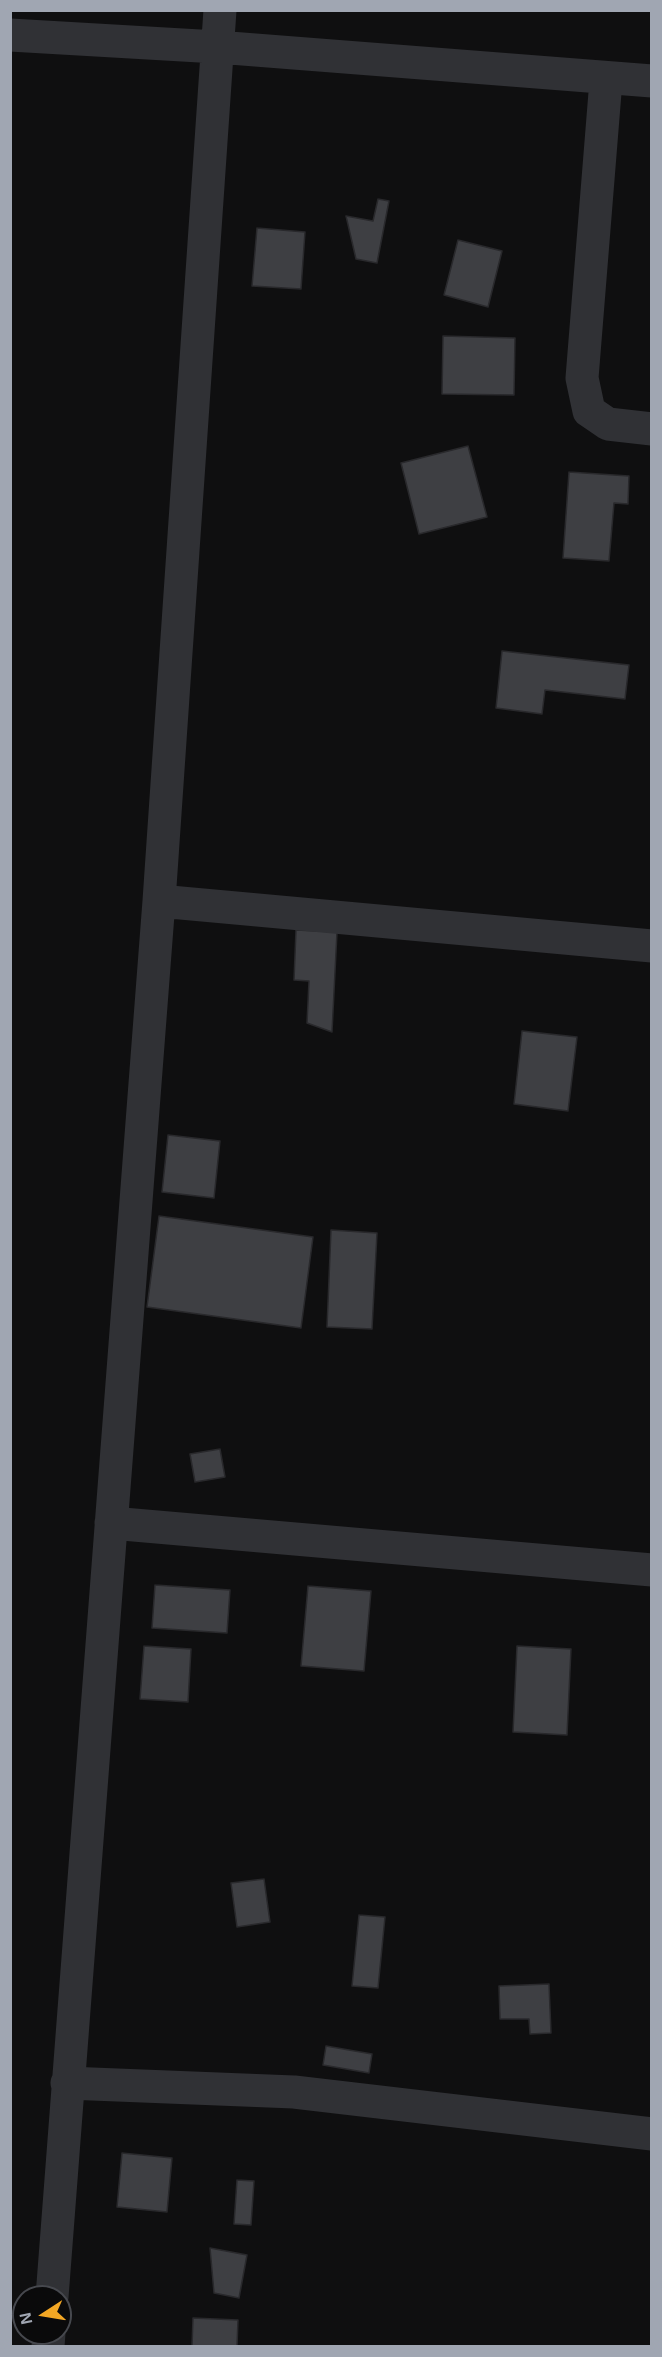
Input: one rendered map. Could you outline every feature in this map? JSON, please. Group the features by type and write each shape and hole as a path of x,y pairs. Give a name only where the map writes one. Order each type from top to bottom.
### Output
{"street":[{"path":"53,2285 159,901 220,10"},
{"path":"10,35 218,47 606,80 651,81"},
{"path":"606,80 582,378 589,411 608,424 651,429"},
{"path":"159,901 651,946"},
{"path":"111,1523 651,1570"},
{"path":"67,2083 294,2092 651,2134"}],"building":[{"path":"378,199 389,201 377,263 356,259 346,216 373,221"},
{"path":"257,228 305,232 301,289 252,286"},
{"path":"458,240 502,251 488,307 444,295"},
{"path":"443,336 515,338 514,395 442,394"},
{"path":"468,446 487,517 419,534 401,463"},
{"path":"569,472 629,476 628,504 614,503 609,561 563,558"},
{"path":"502,651 629,665 625,699 545,690 542,714 496,708"},
{"path":"296,930 337,932 332,1032 307,1023 309,981 294,980"},
{"path":"522,1031 577,1037 568,1111 514,1104"},
{"path":"168,1135 220,1141 214,1198 162,1192"},
{"path":"159,1216 313,1237 301,1328 147,1307"},
{"path":"331,1230 377,1233 372,1329 327,1327"},
{"path":"220,1449 225,1477 195,1482 190,1454"},
{"path":"155,1585 230,1590 227,1633 152,1628"},
{"path":"308,1586 371,1591 364,1671 301,1666"},
{"path":"144,1646 191,1649 188,1702 140,1699"},
{"path":"517,1646 571,1649 567,1735 513,1732"},
{"path":"264,1879 270,1922 237,1927 231,1883"},
{"path":"359,1915 385,1917 378,1988 352,1986"},
{"path":"549,1984 551,2033 530,2034 529,2019 500,2019 499,1986"},
{"path":"326,2046 372,2054 369,2073 323,2065"},
{"path":"122,2153 172,2158 167,2212 117,2207"},
{"path":"237,2180 254,2181 251,2225 234,2224"},
{"path":"210,2248 247,2255 239,2298 214,2293"},
{"path":"193,2318 238,2320 237,2346 192,2346"}]}
